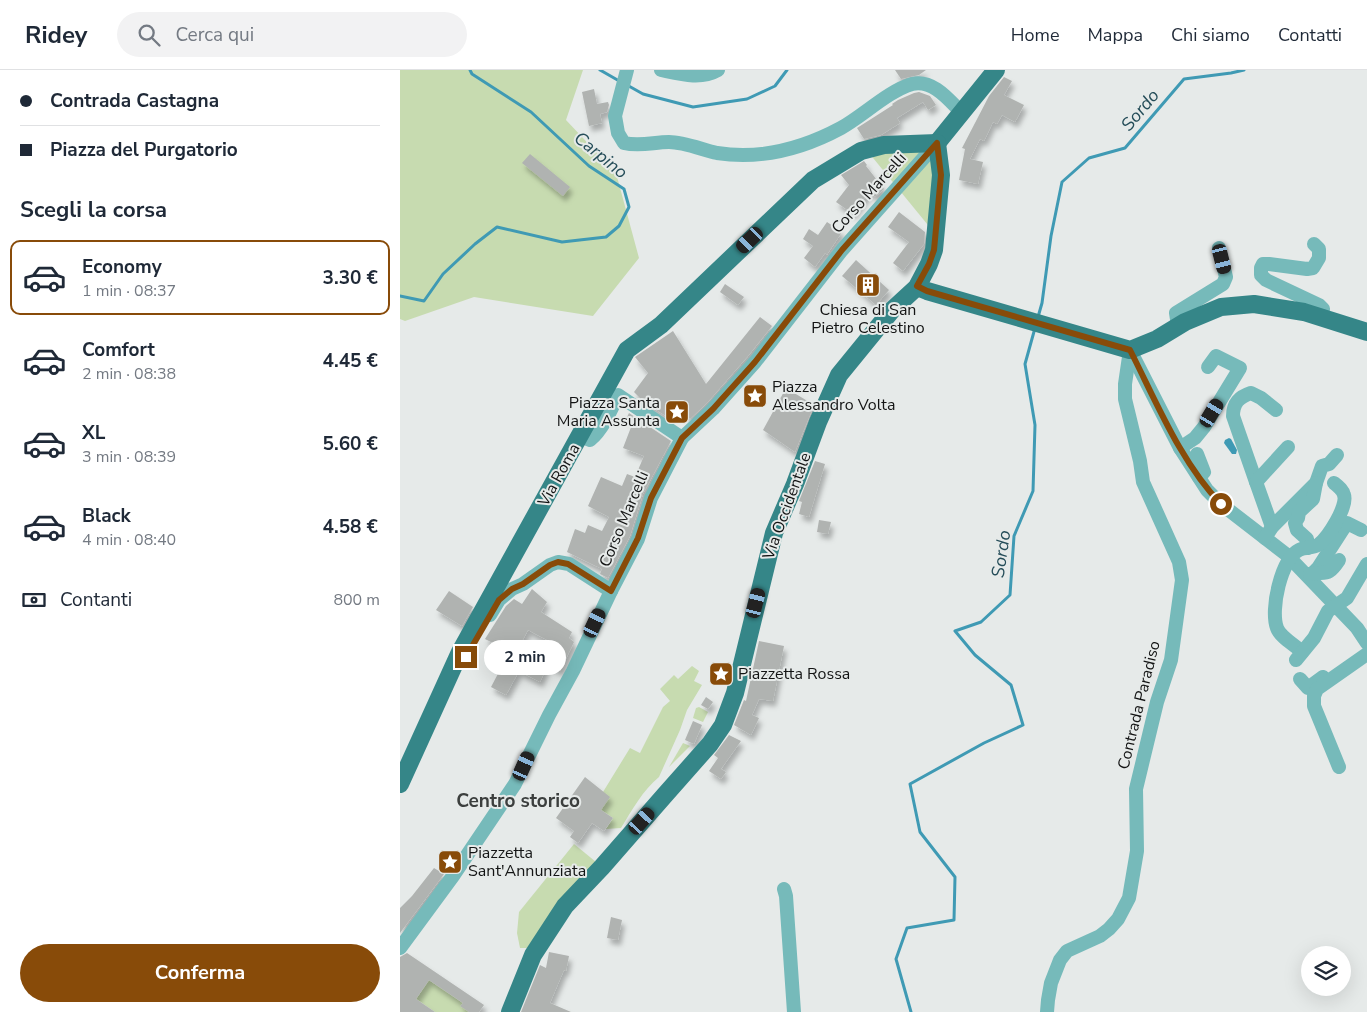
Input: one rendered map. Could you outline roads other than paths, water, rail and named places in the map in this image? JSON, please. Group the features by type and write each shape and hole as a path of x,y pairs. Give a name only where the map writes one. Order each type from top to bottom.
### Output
{"main road":[{"path":"937,143 996,70"},
{"name":"Via Occidentale","path":"510,1012 533,955 565,906 602,867 710,744 723,725 735,693 774,533 818,422 839,375 892,310 922,289 934,250 941,175 937,143"},
{"name":"Via Roma","path":"400,784 460,652 627,350 661,325 813,180 861,150 884,145 937,143"},
{"path":"922,289 1130,350 1157,339 1178,326 1222,306 1254,304 1304,312 1367,332"}],"street":[{"path":"626,70 615,116 618,133 624,143 634,145 670,142 718,153 749,156 782,152 842,127 891,95 913,84 934,86 962,113"},
{"path":"661,70 684,76 710,74 718,70"},
{"name":"Corso Marcelli","path":"400,948 447,884 514,784 574,671 638,538 651,498 682,438 713,409 755,362 842,250 937,143"},
{"path":"1314,244 1319,250 1319,258 1313,268 1263,264 1260,268 1261,275 1266,280 1318,304 1323,309 1320,317"},
{"path":"1178,326 1176,313 1223,284 1226,278 1220,248"},
{"path":"1130,350 1180,448 1216,489"},
{"name":"Contrada Paradiso","path":"1047,1012 1051,983 1060,960 1067,951 1100,936 1109,929 1118,919 1129,898 1137,851 1136,788 1156,702 1171,660 1182,580 1179,562 1143,482 1140,461 1124,399 1130,350"},
{"path":"1180,448 1195,438 1207,410 1240,368 1216,356 1208,367"},
{"path":"1268,532 1256,482 1233,416 1233,408 1237,400 1251,393 1276,410"},
{"path":"580,436 590,440 596,436 618,395 682,438"},
{"path":"1256,482 1288,446"},
{"path":"1197,454 1207,490 1221,504 1268,532 1290,559 1310,574 1357,628 1367,643 1308,688 1300,679"},
{"path":"1308,548 1307,539 1297,530 1295,523 1299,512 1313,499 1316,482 1322,466 1329,464 1337,455"},
{"path":"1268,532 1316,482"},
{"path":"1334,483 1341,489 1345,497 1343,509 1325,538 1318,545 1299,550 1290,559 1285,566 1277,590 1275,612 1277,629 1299,656 1314,638 1328,611 1346,598 1367,564"},
{"path":"1310,574 1318,568 1347,523 1361,530"},
{"path":"1310,574 1329,572 1338,560"},
{"path":"454,667 461,667 499,600 512,589 523,584 550,565 558,562 568,564 611,591"},
{"path":"1339,767 1314,706 1314,696 1317,689 1367,654"},
{"path":"784,889 794,1012"}],"water":[{"path":"1229,438 1237,450 1236,454 1232,454 1224,443"}],"waterway":[{"name":"Carpino","path":"400,296 424,301 443,274 475,244 497,227 562,242 606,237 619,226 629,207 624,189 589,166 531,112 472,74 470,70"},
{"name":"Carpino","path":"600,70 621,82"},
{"name":"Carpino","path":"627,85 643,94 693,107 747,99 775,86 787,70"},
{"name":"Sordo","path":"1038,317 1062,182 1089,158 1125,148 1184,79 1244,70"},
{"name":"Sordo","path":"911,1012 896,959 907,928 954,920 955,877 920,832 910,784 984,743 1023,725 1011,685 975,655 955,631 981,622 1010,595 1014,536 1033,491 1035,425 1025,364 1035,328"}],"place":[{"name":"Chiesa di San Pietro Celestino","path":"868,285"},
{"name":"Piazza Alessandro Volta","path":"755,396"},
{"name":"Piazza Santa Maria Assunta","path":"677,412"},
{"name":"Piazzetta Rossa","path":"721,674"},
{"name":"Piazzetta Sant'Annunziata","path":"450,862"}],"district":[{"name":"Centro storico","path":"518,801"}]}
